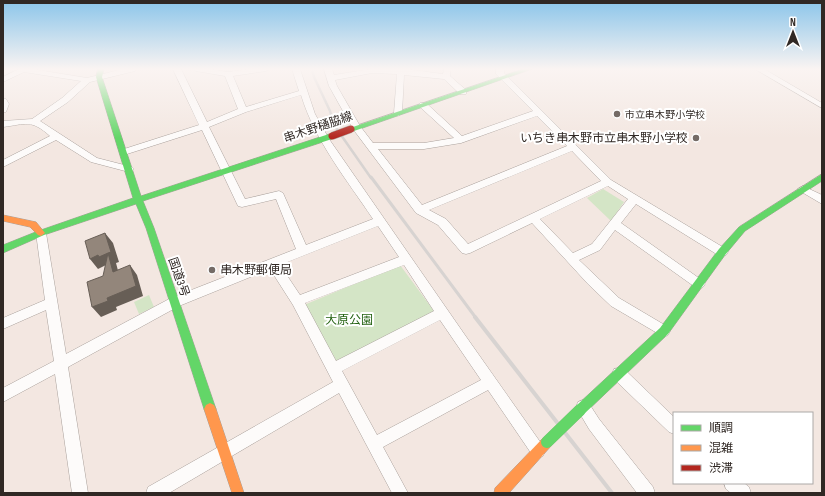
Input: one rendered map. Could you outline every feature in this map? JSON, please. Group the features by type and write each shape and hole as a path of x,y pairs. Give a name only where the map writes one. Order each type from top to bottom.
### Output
{"main road":[{"name":"国道3号","path":"106,92 138,200 150,228 238,493"},
{"name":"串木野樋脇線","path":"3,249 42,233 138,200 463,92"},
{"path":"500,493 543,446 664,331 722,252 742,229 822,177"},
{"path":"3,218 33,224 42,233"}],"street":[{"path":"3,124 34,121 65,100 74,92"},
{"path":"188,92 242,203 279,194 303,252"},
{"path":"236,92 244,110"},
{"path":"124,152 205,126 244,110 304,92"},
{"path":"304,92 311,114 406,259 490,382 543,446"},
{"path":"337,92 354,128 371,146 420,210 442,222 466,250 608,182"},
{"path":"398,113 399,92"},
{"path":"520,92 608,182 722,252"},
{"path":"798,92 822,106"},
{"path":"3,101 5,104 3,110"},
{"path":"423,105 461,140"},
{"path":"371,146 424,146 461,140 539,112"},
{"path":"34,121 44,126 56,136 94,160 129,169"},
{"path":"3,164 56,136"},
{"path":"420,210 573,147"},
{"path":"804,189 822,200"},
{"path":"571,259 596,247 635,198"},
{"path":"533,218 571,259 615,302 664,331"},
{"path":"3,395 175,302 381,220"},
{"path":"614,224 699,284"},
{"path":"42,233 80,493"},
{"path":"297,301 406,259"},
{"path":"273,264 297,301 400,493"},
{"path":"3,324 52,302"},
{"path":"333,369 443,313"},
{"path":"619,374 673,426"},
{"path":"374,444 490,382"},
{"path":"154,493 342,384"},
{"path":"582,409 647,493"},
{"path":"733,484 743,493"}],"green space":[{"path":"603,189 624,202 611,221 587,198"},
{"name":"大原公園","path":"400,265 434,311 337,362 304,305"},
{"path":"149,295 154,307 139,314 134,302"}],"building":[{"path":"105,233 111,252 99,257 98,255 90,259 85,241"},
{"path":"108,253 113,272 130,265 136,286 107,298 108,301 92,307 87,282 103,276"}],"railway":[{"path":"321,92 330,111 334,125 371,178"},
{"path":"371,177 476,318"},
{"path":"475,317 612,493"}],"traffic: fast":[{"path":"104,92 138,200 150,228 210,409"},
{"path":"351,129 460,92"},
{"path":"138,200 332,136"},
{"path":"580,410 664,331 722,252 742,229 822,177"},
{"path":"3,249 41,233 138,200"},
{"path":"547,442 580,410"}],"traffic: slow":[{"path":"3,218 33,224 41,233"},
{"path":"210,409 238,493"},
{"path":"500,493 547,442"}],"traffic: jam":[{"path":"332,136 351,129"}],"place":[{"name":"市立串木野小学校","path":"617,114"},
{"name":"いちき串木野市立串木野小学校","path":"696,138"},
{"name":"串木野郵便局","path":"212,270"}]}
